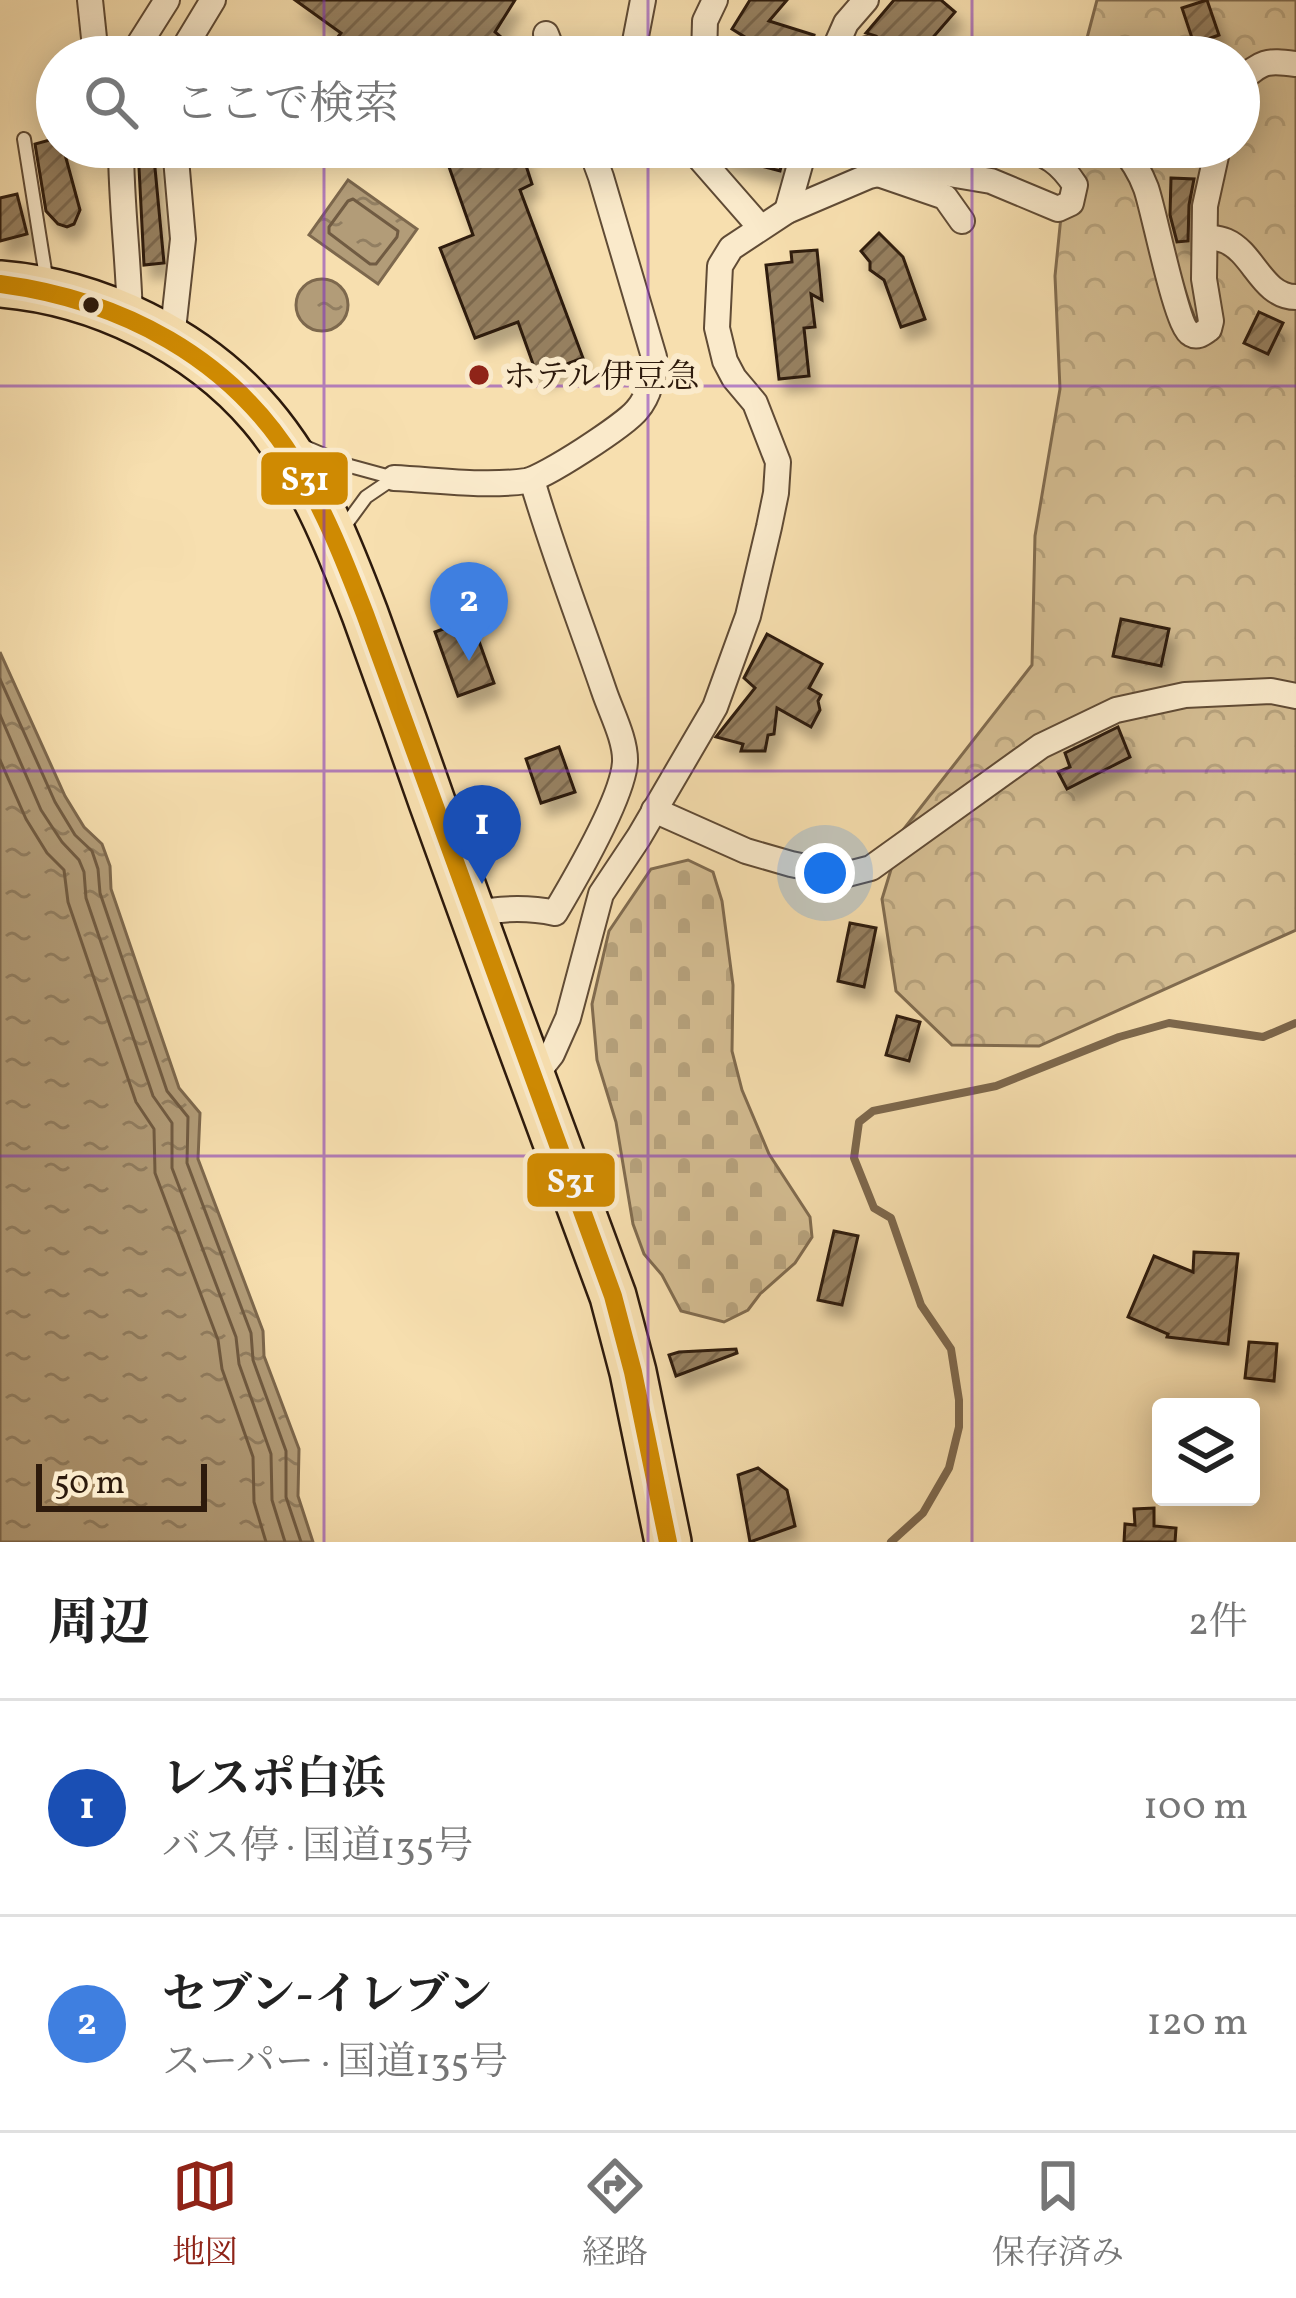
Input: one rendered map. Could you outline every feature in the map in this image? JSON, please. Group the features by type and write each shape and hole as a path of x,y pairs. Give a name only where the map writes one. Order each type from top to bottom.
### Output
{"highway":[{"path":"0,284 48,290 93,303 172,339 258,411 306,476 338,542 613,1296 668,1542"}],"street":[{"path":"90,0 94,36"},
{"path":"144,36 167,0"},
{"path":"191,36 213,0"},
{"path":"636,36 643,0"},
{"path":"705,36 705,21 715,0"},
{"path":"840,36 866,0"},
{"path":"1260,64 1272,60 1296,64"},
{"path":"121,168 130,320"},
{"path":"172,339 183,238 177,168"},
{"path":"394,478 532,480 637,412 653,377 654,357 597,168"},
{"path":"708,168 760,227"},
{"path":"787,211 799,168"},
{"path":"534,1077 552,1054 568,1018 601,894 715,707 748,616 776,494 778,462 766,429 725,362 717,328 719,266 731,248 787,211 904,168"},
{"path":"914,168 992,181 1058,209 1071,203 1075,185 1065,168"},
{"path":"1136,168 1147,190 1186,330 1192,335 1209,329 1211,321 1204,278 1205,206 1213,168"},
{"path":"878,174 945,197 962,221"},
{"path":"1205,237 1226,240 1277,292 1296,297"},
{"path":"473,914 499,908 555,913 620,785 626,758 532,480"},
{"path":"654,810 746,851 844,875 871,868 1041,746 1116,710 1185,695 1271,691 1296,696"}],"lane":[{"path":"24,139 48,290"},
{"path":"280,438 394,478"},
{"path":"338,542 349,517 366,496 394,478"}],"green space":[{"path":"1097,0 1296,0 1296,930 1039,1046 952,1045 896,991 882,899 903,830 1032,665 1035,536 1060,389 1055,276 1066,168 1260,168 1260,36 1088,36"},
{"path":"688,860 713,872 722,901 733,985 732,1051 742,1090 769,1154 810,1217 812,1237 795,1263 748,1310 724,1322 681,1311 662,1275 644,1254 633,1224 616,1122 597,1060 592,1004 609,931 651,869"}],"water":[{"path":"348,180 417,229 378,284 309,235"},
{"path":"322,279 340,287 348,305 340,323 322,331 304,323 296,305 304,287"},
{"path":"0,652 65,796 84,827 102,844 111,889 179,1088 200,1113 198,1159 263,1331 264,1356 299,1449 298,1496 313,1542 0,1542"}],"building":[{"path":"295,0 515,0 495,32 500,36 339,36 341,33"},
{"path":"750,0 787,0 769,21 814,35 743,36 732,29"},
{"path":"894,0 941,0 955,12 934,36 866,33"},
{"path":"1207,0 1219,35 1191,36 1182,8"},
{"path":"39,168 69,168 80,210 74,224 58,224 46,211"},
{"path":"139,168 155,168 164,263 144,265"},
{"path":"449,168 527,168 532,184 520,190 583,358 537,375 518,322 475,338 440,248 473,235"},
{"path":"1171,178 1194,179 1188,241 1177,242 1170,215"},
{"path":"17,194 27,234 0,241 0,198"},
{"path":"879,233 903,257 925,319 901,327 884,280 870,270 861,251"},
{"path":"817,250 822,300 811,294 815,327 804,328 809,376 779,379 766,265 792,262 791,252"},
{"path":"1259,312 1283,323 1268,354 1244,343"},
{"path":"471,619 494,683 458,696 435,632"},
{"path":"1121,619 1169,629 1161,666 1113,656"},
{"path":"767,634 822,664 809,688 821,695 820,710 811,727 777,708 774,734 768,735 765,751 741,751 743,744 716,737 755,688 744,678"},
{"path":"1118,727 1130,757 1067,789 1058,772 1070,767 1065,753"},
{"path":"559,747 575,792 541,803 526,759"},
{"path":"850,923 876,928 864,987 838,981"},
{"path":"897,1016 920,1022 909,1061 886,1055"},
{"path":"834,1231 858,1236 842,1305 818,1300"},
{"path":"1194,1252 1238,1254 1228,1344 1167,1337 1128,1317 1154,1256 1193,1272"},
{"path":"1249,1342 1277,1344 1274,1381 1245,1378"},
{"path":"736,1349 737,1353 676,1376 669,1355 679,1352"},
{"path":"758,1468 787,1490 795,1526 750,1542 738,1475"},
{"path":"1154,1508 1154,1526 1176,1528 1175,1542 1124,1542 1125,1524 1135,1525 1134,1509"}],"waterway":[{"path":"891,1542 923,1513 949,1468 959,1427 959,1400 951,1349 921,1305 891,1218 874,1208 854,1158 859,1122 873,1111 996,1086 1119,1037 1169,1023 1263,1037 1296,1023"}],"transit line":[{"name":"S31","path":"0,284 45,292 130,320 206,364 270,426 316,500 365,614 613,1296 668,1542"}],"place":[{"name":"ホテル伊豆急","path":"479,375"},
{"name":"セブン-イレブン","path":"469,661"},
{"name":"レスポ白浜","path":"482,884"}]}
